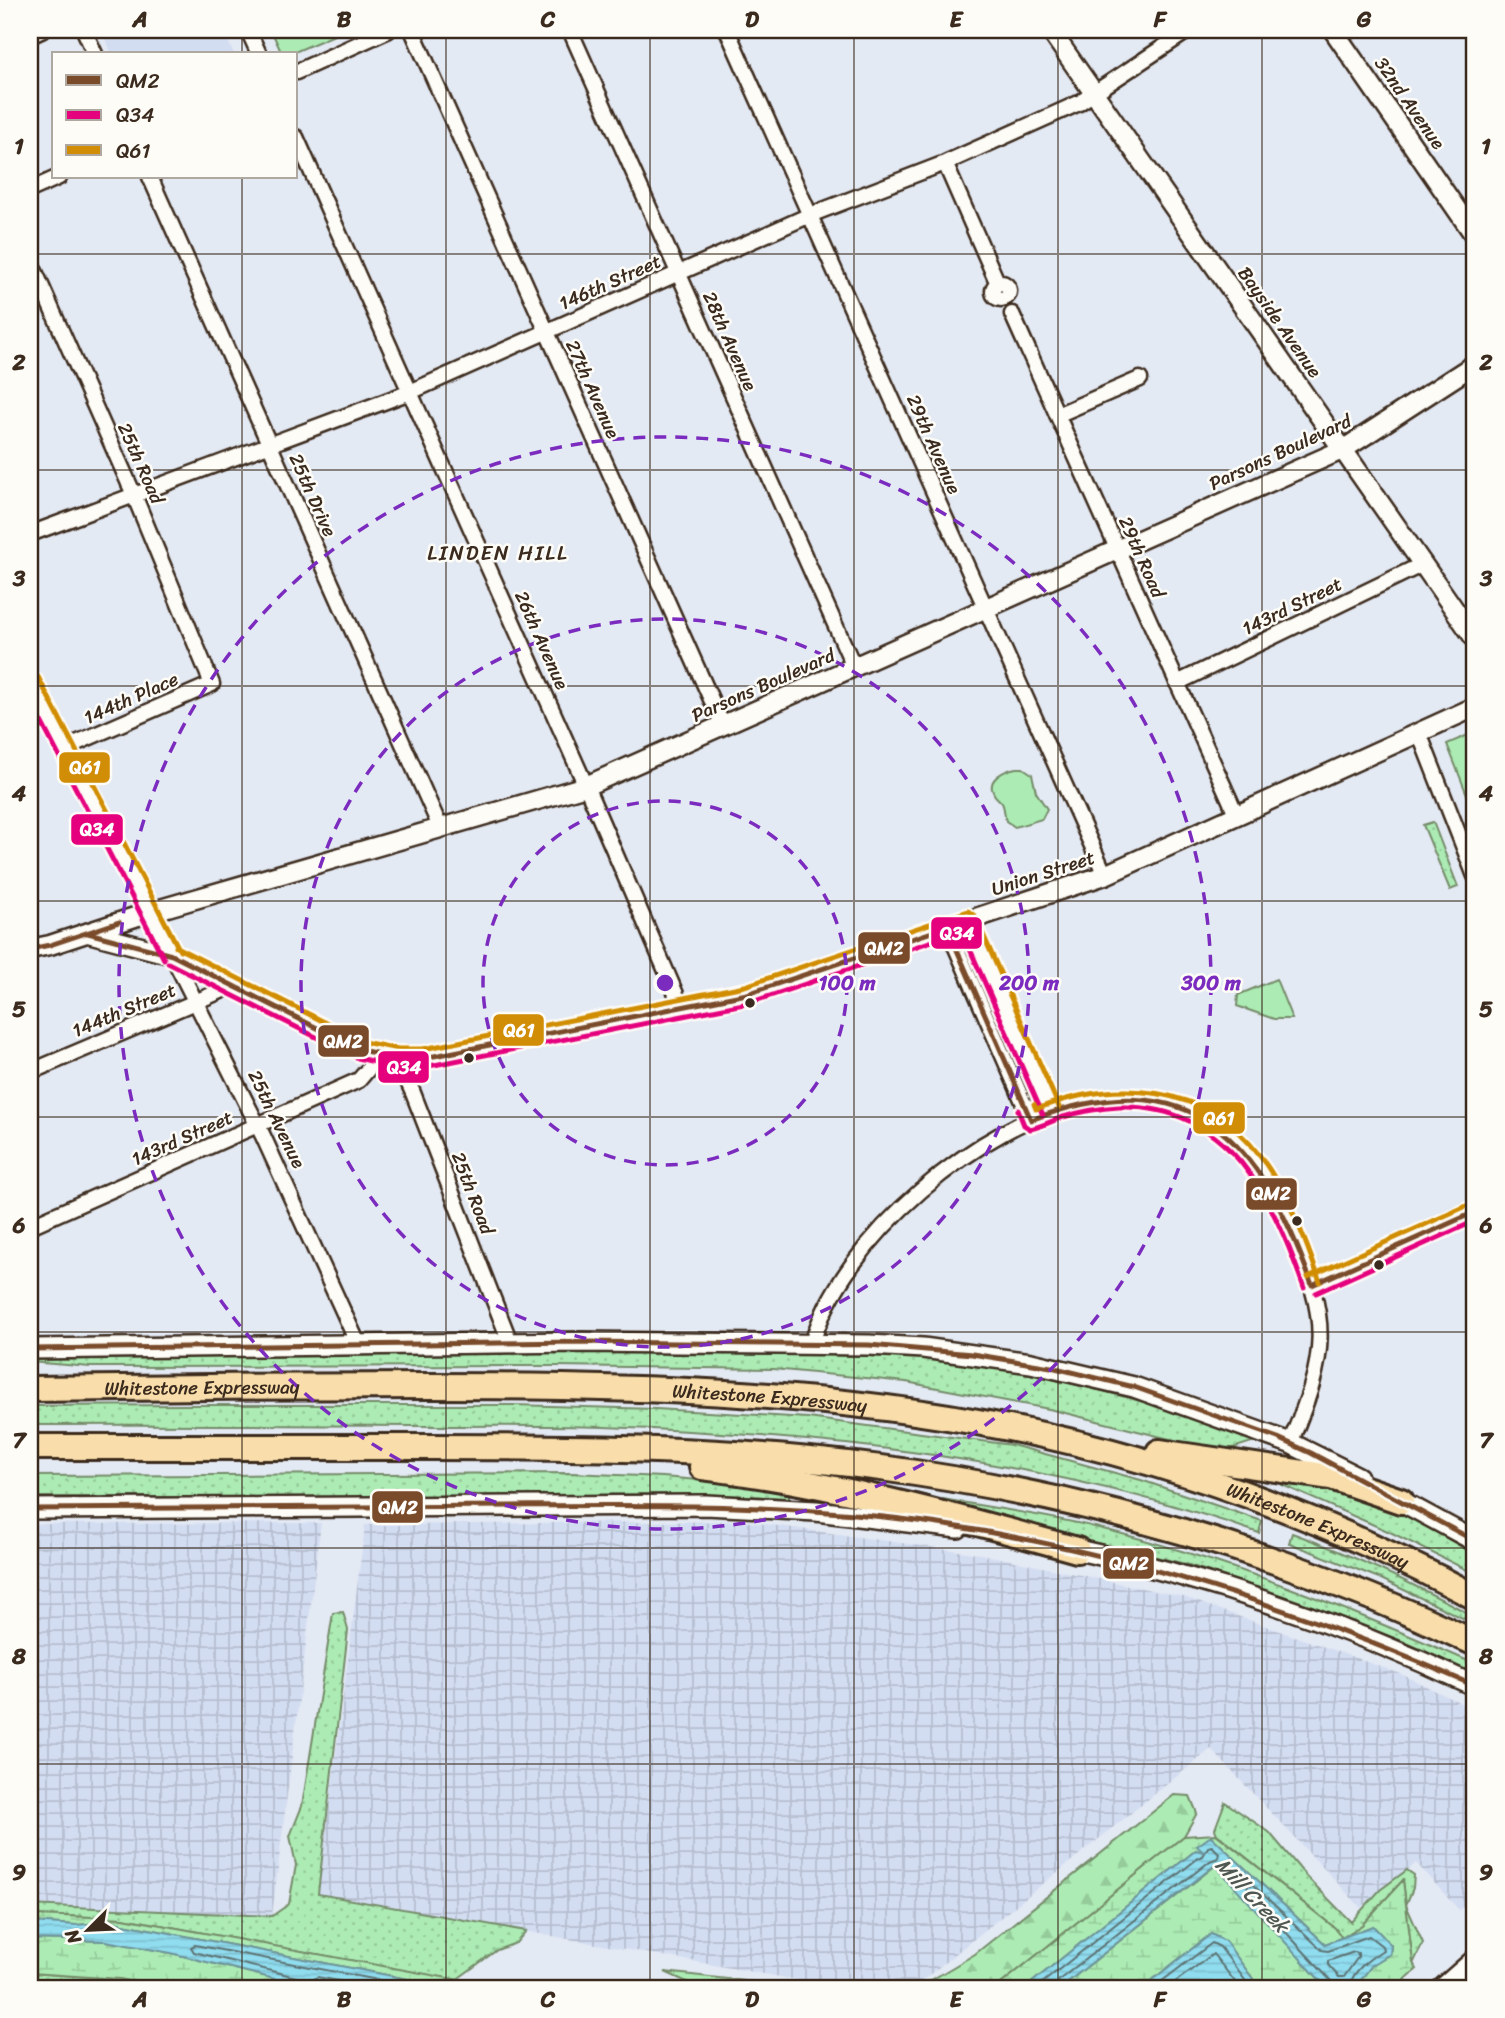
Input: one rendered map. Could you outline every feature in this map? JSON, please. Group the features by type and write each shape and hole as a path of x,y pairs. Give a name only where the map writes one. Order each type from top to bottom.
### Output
{"highway":[{"path":"30,1381 194,1386"},
{"name":"Whitestone Expressway","path":"30,1389 526,1386 660,1390 859,1405 936,1415 1012,1428 1133,1458 1248,1496 1374,1547 1475,1597"},
{"path":"1012,1428 1231,1464 1331,1477 1401,1500"},
{"path":"30,1447 528,1447 661,1450 881,1468 1033,1494 1162,1525 1247,1550 1340,1584 1475,1643"},
{"path":"30,1455 196,1447"},
{"path":"528,1447 780,1478 939,1512 1077,1550"}],"main road":[{"path":"30,1349 510,1342 813,1344 923,1348 982,1355 1051,1367 1148,1392 1290,1443 1473,1538"},
{"path":"30,1509 635,1505 816,1510 903,1520 991,1533 1077,1550 1183,1577 1310,1617 1475,1685"}],"street":[{"path":"30,36 43,30"},
{"path":"84,30 94,52"},
{"path":"248,30 258,52"},
{"path":"298,71 389,30"},
{"name":"27th Avenue","path":"412,30 723,726"},
{"name":"28th Avenue","path":"570,30 854,667"},
{"name":"29th Avenue","path":"727,30 1105,875"},
{"name":"Bayside Avenue","path":"1050,30 1423,564 1472,628"},
{"name":"146th Street","path":"30,534 410,392 810,215 945,163 1079,103 1189,30"},
{"name":"32nd Avenue","path":"1334,30 1475,236"},
{"name":"26th Avenue","path":"298,141 586,786 682,1008"},
{"path":"945,163 998,284"},
{"path":"30,190 58,178"},
{"name":"25th Drive","path":"150,178 441,829"},
{"name":"25th Road","path":"30,260 134,495 212,684"},
{"name":"29th Road","path":"1012,314 1237,816"},
{"name":"Parsons Boulevard","path":"30,949 586,786 1344,449 1475,364"},
{"path":"1057,415 1140,379"},
{"name":"143rd Street","path":"1177,683 1423,564"},
{"name":"25th Avenue","path":"30,681 258,1126 359,1346"},
{"name":"144th Place","path":"65,748 212,684"},
{"name":"Union Street","path":"389,1057 424,1058 747,994 1105,875 1475,707"},
{"path":"1419,733 1475,876"},
{"path":"967,920 1051,1111"},
{"path":"947,927 1031,1119"},
{"path":"88,933 172,954 340,1041 389,1057"},
{"name":"144th Street","path":"30,1072 234,985"},
{"name":"25th Road","path":"389,1057 510,1342"},
{"name":"143rd Street","path":"30,1226 359,1080 389,1057"},
{"path":"813,1344 821,1320 845,1277 896,1214 933,1180 992,1139 1051,1111 1097,1099 1140,1098 1174,1106 1213,1125 1245,1152 1263,1177 1300,1253 1312,1285 1320,1327 1319,1358 1306,1405 1290,1443"},
{"path":"1312,1285 1475,1212"},
{"path":"1442,1988 1475,1959"}],"shaded area":[{"path":"101,30 223,30 233,52 111,52"},
{"path":"743,1521 981,1554 1184,1597 1401,1674 1475,1710 1475,1898 1459,1910 1416,1863 1361,1908 1211,1749 913,1988 841,1988 318,1894 365,1525"},
{"path":"321,1523 272,1916 30,1910 30,1524"}],"green space":[{"path":"346,30 295,52 281,52 272,32"},
{"path":"1475,732 1475,815 1447,744"},
{"path":"1016,768 1023,768 1032,774 1036,792 1047,809 1042,819 1015,827 1006,821 1004,808 992,789 992,784 998,776"},
{"path":"1433,822 1458,887 1450,890 1423,825"},
{"path":"1276,979 1292,1019 1274,1019 1237,1006 1238,995"},
{"path":"516,1351 749,1352 923,1358 1018,1371 1103,1391 1166,1408 1255,1441 1230,1449 1206,1448 1049,1409 906,1382 773,1369 556,1366 91,1367 30,1362"},
{"path":"513,1405 656,1409 808,1418 1012,1445 1141,1480 1262,1521 1259,1533 1099,1486 1017,1469 935,1455 769,1437 556,1426 30,1425 30,1406"},
{"path":"572,1473 769,1486 789,1492 789,1498 701,1494 30,1497 30,1476"},
{"path":"1284,1477 1361,1492 1413,1518 1475,1555 1475,1574 1390,1532 1282,1485"},
{"path":"943,1499 1076,1523 1192,1554 1288,1587 1429,1644 1475,1664 1475,1674 1400,1640 1186,1564 947,1508 940,1504"},
{"path":"1292,1533 1362,1561 1430,1594 1475,1617 1475,1624 1379,1578 1289,1543"},
{"path":"343,1612 348,1630 318,1894 526,1931 516,1943 497,1950 456,1980 123,1918 30,1915 30,1905 272,1916 289,1904 296,1865 290,1836 302,1806 333,1613"},
{"path":"1174,1795 1190,1796 1197,1813 1184,1836 996,1988 918,1988 975,1954"},
{"path":"1225,1802 1269,1832 1306,1876 1351,1922 1380,1890 1407,1870 1414,1875 1413,1888 1406,1905 1423,1943 1413,1964 1403,1880 1362,1925 1342,1938 1335,1928 1217,1834 1215,1829"},
{"path":"1216,1834 1335,1928 1342,1938 1325,1944 1211,1836 1204,1853 1196,1850 1025,1988 996,1988 1184,1836"},
{"path":"1216,1865 1327,1988 1272,1988 1256,1983 1225,1941 1211,1934 1142,1988 1060,1988"},
{"path":"1403,1880 1413,1963 1417,1969 1395,1988 1355,1988 1372,1965 1390,1954 1391,1945 1373,1926 1343,1937 1362,1925"},
{"path":"30,1915 123,1918 502,1988 454,1988 113,1922 76,1925 30,1922"},
{"path":"30,1939 106,1941 171,1953 311,1988 163,1988 120,1979 30,1973"},
{"path":"665,1972 808,1988 700,1988"},
{"path":"30,1973 120,1979 163,1988 30,1988"}],"water":[{"name":"Mill Creek","path":"1211,1836 1325,1944 1373,1926 1391,1945 1390,1954 1372,1965 1355,1988 1327,1988 1215,1865 1060,1988 1025,1988 1196,1850 1203,1852 1197,1846"},
{"path":"30,1922 76,1925 113,1922 454,1988 311,1988 171,1953 106,1941 30,1939"},
{"path":"1211,1934 1225,1941 1256,1983 1272,1988 1142,1988"}],"transit line":[{"name":"Q61","path":"38,677 180,951"},
{"name":"Q34","path":"30,700 164,959"},
{"name":"Q61","path":"176,947 364,1042 398,1049 423,1049 745,986 968,911 975,916 1059,1107"},
{"name":"QM2","path":"30,949 119,922"},
{"name":"QM2","path":"88,933 172,955 361,1050 397,1058 424,1058 747,994 947,927 1031,1120 1087,1103 1136,1099 1178,1107 1213,1125 1243,1153 1269,1190 1292,1234 1312,1285 1475,1212"},
{"name":"Q34","path":"168,963 358,1058 396,1067 424,1067 749,1003 962,931 1043,1115"},
{"name":"Q61","path":"1034,1104 1036,1109 1066,1099 1127,1091 1186,1101 1213,1114 1238,1132 1270,1171 1295,1217 1320,1282"},
{"name":"Q34","path":"1018,1110 1024,1125 1030,1129 1074,1114 1119,1107 1157,1110 1190,1121 1218,1139 1241,1163 1261,1191 1292,1255 1304,1288"},
{"name":"Q61","path":"1308,1277 1471,1204"},
{"name":"Q34","path":"1316,1293 1475,1221"},
{"name":"QM2","path":"30,1349 582,1342 869,1345 972,1354 1051,1367 1134,1387 1278,1438 1475,1541"},
{"name":"QM2","path":"30,1509 672,1506 779,1509 886,1517 1009,1536 1077,1550 1213,1587 1345,1633 1475,1686"}],"district":[{"name":"LINDEN HILL","path":"498,553"}]}
